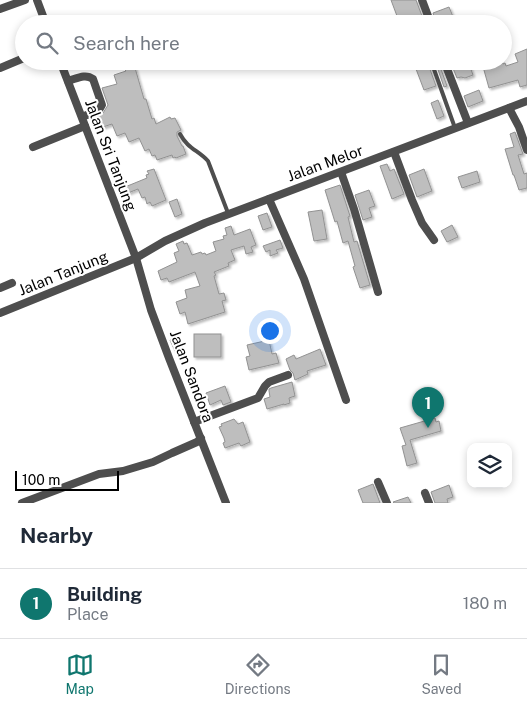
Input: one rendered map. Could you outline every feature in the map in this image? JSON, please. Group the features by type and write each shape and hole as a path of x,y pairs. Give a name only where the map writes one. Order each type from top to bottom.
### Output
{"street":[{"path":"0,9 25,0"},
{"path":"36,0 42,15"},
{"path":"422,0 428,15"},
{"path":"0,68 15,62"},
{"name":"Jalan Sri Tanjung","path":"64,70 82,117 80,128 136,258"},
{"path":"447,70 468,123"},
{"path":"68,81 84,76 93,79 102,105 99,110 82,117"},
{"name":"Jalan Melor","path":"136,258 183,233 229,214 527,101"},
{"path":"509,108 519,127 527,150"},
{"path":"33,147 80,128"},
{"path":"394,152 422,223 434,240"},
{"path":"341,172 354,209 378,292"},
{"path":"269,199 304,279 346,400"},
{"name":"Jalan Tanjung","path":"0,313 136,258"},
{"name":"Jalan Sandora","path":"136,258 151,310 194,422 199,440 226,503"},
{"path":"0,288 12,283"},
{"path":"194,422 253,401 260,396 269,382 288,375"},
{"path":"22,503 99,474 124,471 153,462 199,440"},
{"path":"378,482 387,503"},
{"path":"425,493 429,503"}],"lane":[{"path":"434,70 455,128"},
{"path":"180,134 190,148 208,161 229,214"}],"building":[{"path":"391,0 416,0 422,15 397,15"},
{"path":"449,7 452,15 434,15 433,13"},
{"path":"527,49 527,85 520,87 518,80 489,88 484,70 512,70 512,64 518,62 515,54"},
{"path":"136,70 144,99 146,99 152,119 154,118 156,124 170,117 171,119 175,118 181,130 177,132 177,136 186,154 176,158 173,158 172,155 157,160 155,155 152,156 149,149 145,151 139,138 129,142 125,133 117,136 112,124 100,128 96,117 103,113 108,105 102,88 117,84 114,75"},
{"path":"416,70 430,70 436,86 424,90"},
{"path":"438,70 441,70 447,86 444,87"},
{"path":"454,70 471,70 473,75 457,78"},
{"path":"479,90 483,101 468,107 464,96"},
{"path":"438,100 444,116 437,119 431,103"},
{"path":"515,132 523,154 518,155 524,174 527,173 527,188 519,190 505,149 514,147 510,134"},
{"path":"387,164 390,171 394,169 404,194 392,199 380,166"},
{"path":"154,169 166,200 152,206 150,202 147,204 145,197 142,198 138,189 128,193 125,187 147,178 146,175 149,174 147,171"},
{"path":"424,169 432,191 417,197 409,175"},
{"path":"477,171 480,182 462,188 458,177"},
{"path":"340,185 350,216 348,217 354,242 357,241 370,285 360,288 353,267 355,266 348,241 343,243 325,190"},
{"path":"369,190 375,206 369,208 372,217 363,220 355,195"},
{"path":"177,199 182,214 175,217 169,202"},
{"path":"322,210 327,239 314,241 308,212"},
{"path":"267,213 272,227 263,230 258,216"},
{"path":"452,225 458,237 447,242 441,231"},
{"path":"231,226 234,235 250,229 256,245 251,247 253,252 246,254 244,246 231,250 235,260 228,263 229,266 214,272 219,294 224,293 226,300 222,301 225,312 188,324 185,312 180,314 176,302 187,298 185,290 200,286 195,272 169,282 167,278 161,280 158,271 177,262 174,253 179,251 176,244 183,241 184,244 187,243 192,255 201,252 206,255 216,251 213,242 224,239 223,236 227,235 225,228"},
{"path":"280,240 283,248 276,250 278,253 270,256 270,250 266,252 263,246"},
{"path":"194,334 221,334 221,357 194,357"},
{"path":"175,338 180,348 175,351 170,340"},
{"path":"269,340 272,354 276,353 279,363 249,370 246,357 250,356 247,345"},
{"path":"320,349 326,365 307,371 308,374 295,380 286,359 294,355 296,359"},
{"path":"292,382 295,396 289,398 290,403 267,409 264,399 270,397 269,389"},
{"path":"225,386 231,402 223,405 221,400 210,405 206,393"},
{"path":"435,418 436,422 439,421 441,431 410,440 417,463 407,466 402,446 406,445 400,428"},
{"path":"234,419 238,424 243,422 250,442 241,446 239,443 225,448 224,438 219,427 222,426 221,424"},
{"path":"373,484 380,503 363,503 358,490"},
{"path":"449,485 453,497 447,499 448,503 435,503 431,492"},
{"path":"408,497 411,503 393,502"}],"place":[{"name":"Building","path":"428,428"}]}
